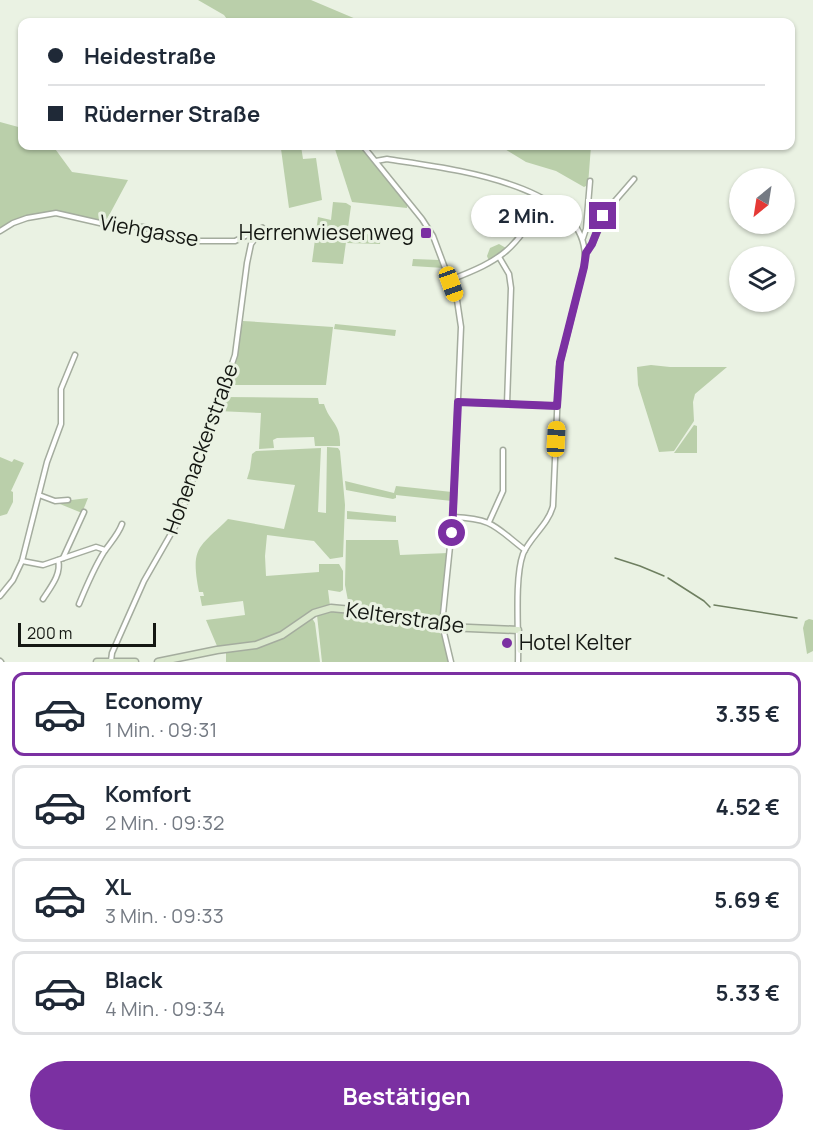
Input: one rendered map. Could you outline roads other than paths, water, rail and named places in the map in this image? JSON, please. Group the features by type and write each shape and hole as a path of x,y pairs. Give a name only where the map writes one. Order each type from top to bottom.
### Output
{"street":[{"path":"366,150 427,226 437,245 458,303 460,322 453,517 442,627 451,662"},
{"path":"376,161 387,159 476,174 515,186 542,200 570,220 583,239 586,253 584,267 560,362 553,506 547,521 525,550 520,570 518,662"},
{"path":"586,253 608,209 634,179"},
{"path":"583,239 586,231 590,181"},
{"path":"450,280 484,267 499,257 522,234 542,200"},
{"name":"Viehgasse","path":"0,231 27,218 56,213 113,226 144,227 178,240 223,242 243,239 263,228"},
{"name":"Hohenackerstraße","path":"111,661 111,654 141,586 179,522 237,346 246,268 251,246 263,228"},
{"path":"243,239 251,246"},
{"path":"499,257 509,274 512,288 507,404"},
{"path":"0,597 13,580 22,561 48,459 61,424 61,389 75,354"},
{"path":"458,402 557,406"},
{"path":"489,522 503,490 505,454 503,450"},
{"path":"39,495 55,501 68,500"},
{"path":"43,599 56,576 60,559 84,513"},
{"path":"453,517 475,518 489,522 525,550"},
{"path":"79,604 105,550 114,541 122,524"},
{"path":"22,561 41,565 96,547 105,550"},
{"name":"Kelterstraße","path":"158,662 256,645 280,636 314,613 331,608 373,612 442,627 518,630"},
{"path":"97,662 135,662"}],"waterway":[{"path":"615,558 664,576"},
{"path":"668,578 710,607"},
{"path":"714,605 797,618"}],"place":[{"name":"Herrenwiesenweg","path":"426,233"},
{"name":"Hotel Kelter","path":"507,643"}]}
